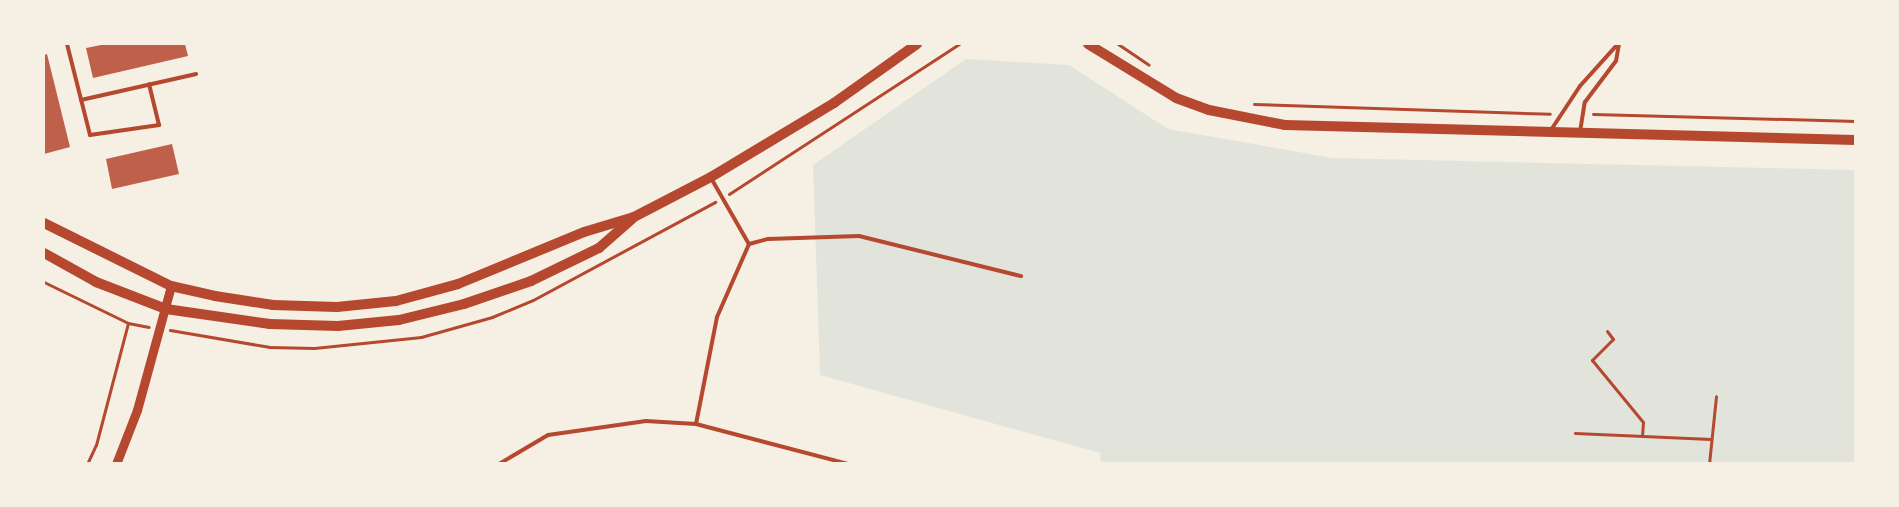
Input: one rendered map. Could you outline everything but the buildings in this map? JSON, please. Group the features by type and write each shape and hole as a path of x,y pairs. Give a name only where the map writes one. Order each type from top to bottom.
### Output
{"main road":[{"path":"44,223 171,286 273,305 337,307 396,301 458,284 584,232 634,218 711,177 834,103 917,44"},
{"path":"1088,44 1176,98 1244,119 1285,125 1856,140"},
{"path":"44,253 96,282 166,309 270,324 338,326 399,320 464,304 531,281 599,248 634,218"}],"street":[{"path":"116,464 137,410 171,286"}],"lane":[{"path":"67,44 90,135 159,125 149,84"},
{"path":"1550,132 1580,86 1618,44"},
{"path":"1580,133 1581,113 1590,93 1616,61 1618,44"},
{"path":"81,100 195,74"},
{"path":"711,177 749,244"},
{"path":"749,244 768,239 859,236 1021,276"},
{"path":"696,424 717,317 749,244"},
{"path":"499,464 532,442 567,431 646,421 696,424 849,464"}],"path":[{"path":"1118,44 1152,67"},
{"path":"1250,104 1285,108 1563,114"},
{"path":"1581,113 1856,121"},
{"path":"87,464 96,445 128,323"},
{"path":"1606,331 1613,339 1592,360 1643,422 1642,436"},
{"path":"1709,464 1716,396"},
{"path":"1575,433 1712,439"}],"shaded area":[{"path":"966,59 1069,65 1168,129 1333,158 1855,170 1855,463 1101,463 1100,453 820,375 813,165"}]}
